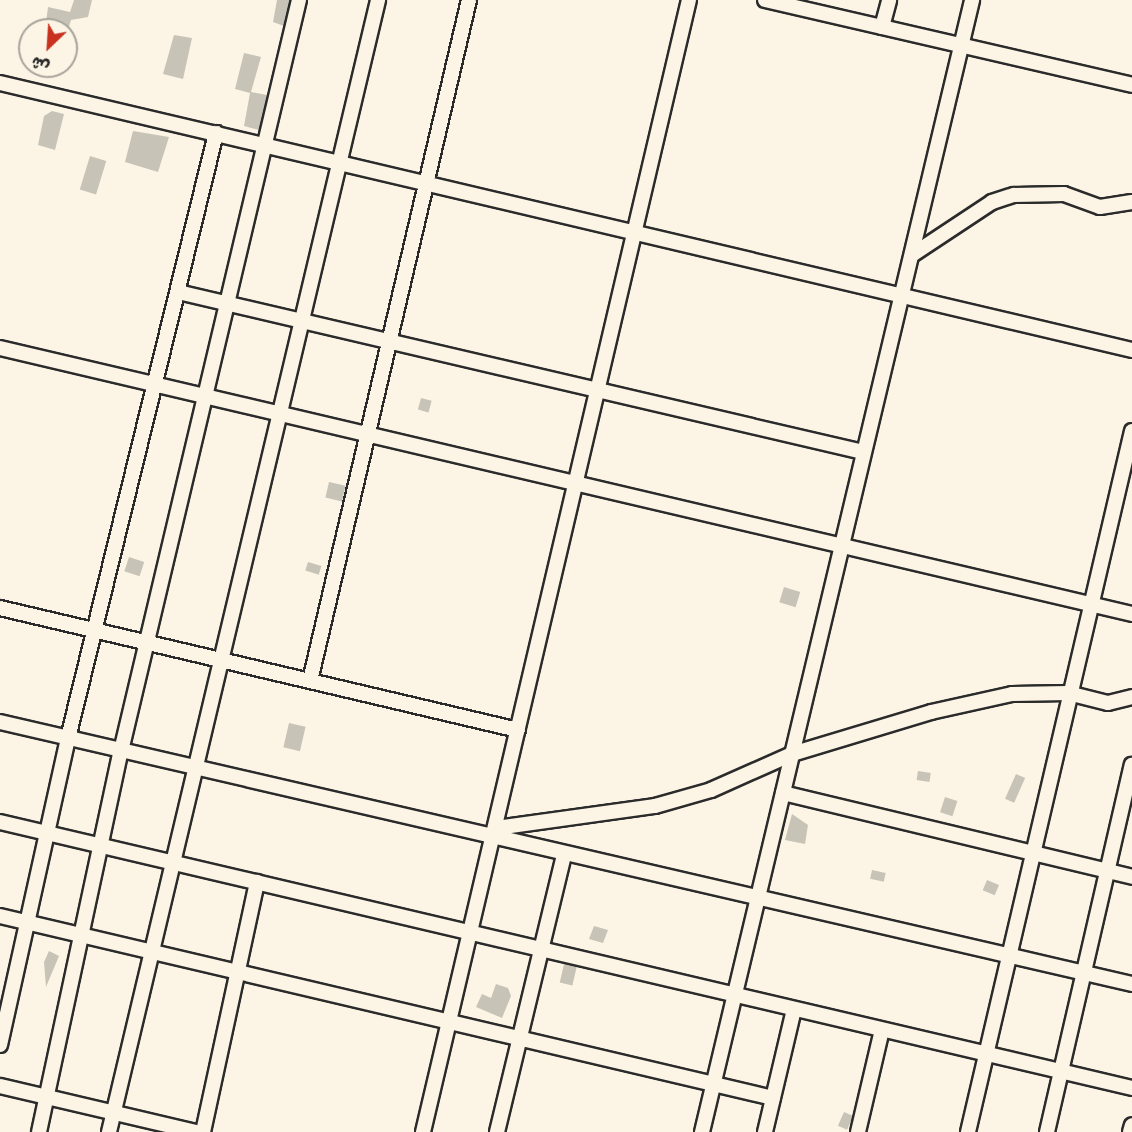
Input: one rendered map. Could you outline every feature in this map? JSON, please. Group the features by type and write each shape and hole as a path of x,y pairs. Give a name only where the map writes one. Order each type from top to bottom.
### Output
{"street":[{"path":"39,1132 121,751 299,0"},
{"path":"109,1132 378,0"},
{"path":"310,681 469,0"},
{"path":"423,1132 689,0"},
{"path":"765,0 1132,85"},
{"path":"882,27 889,0"},
{"path":"702,1132 972,0"},
{"path":"0,83 1132,350"},
{"path":"0,1045 26,922 50,833 68,738 216,133"},
{"path":"912,255 992,202 1014,195 1064,194 1100,207 1132,202"},
{"path":"178,292 863,452"},
{"path":"0,348 575,480 1132,614"},
{"path":"968,1132 1068,693 1132,432"},
{"path":"0,608 518,730"},
{"path":"494,834 655,806 711,790 792,754 931,712 1011,694 1068,693 1108,703 1132,697"},
{"path":"0,722 194,768 494,834 564,855 758,897 1132,984"},
{"path":"1047,1132 1132,765"},
{"path":"783,793 1132,878"},
{"path":"0,822 1132,1088"},
{"path":"497,1132 564,855"},
{"path":"203,1132 257,882"},
{"path":"0,916 773,1098"},
{"path":"765,1132 794,1009"},
{"path":"858,1132 882,1030"},
{"path":"0,1086 196,1132"},
{"path":"1130,1132 1132,1125"}],"building":[{"path":"74,0 92,0 88,17 47,18 48,7 70,12"},
{"path":"277,0 290,0 284,26 273,22"},
{"path":"174,35 192,38 183,79 163,74"},
{"path":"244,53 261,57 251,92 267,95 259,130 244,126 250,93 235,89"},
{"path":"52,111 64,114 55,150 38,145 44,116"},
{"path":"133,131 169,137 158,172 125,162"},
{"path":"90,156 106,161 96,194 80,189"},
{"path":"421,398 432,401 429,412 418,410"},
{"path":"329,482 346,486 342,501 325,498"},
{"path":"129,557 144,562 140,576 124,571"},
{"path":"308,562 321,566 319,575 305,571"},
{"path":"784,587 800,592 796,607 779,602"},
{"path":"289,723 306,727 300,751 283,747"},
{"path":"918,771 931,773 929,782 917,780"},
{"path":"1016,774 1025,778 1014,803 1005,799"},
{"path":"945,797 957,801 952,816 940,812"},
{"path":"792,814 808,825 805,844 785,840"},
{"path":"872,870 886,873 884,882 870,879"},
{"path":"987,880 999,885 995,895 983,890"},
{"path":"594,926 608,930 603,943 589,939"},
{"path":"49,951 59,956 46,987 44,962"},
{"path":"564,964 577,967 572,985 560,983"},
{"path":"496,984 508,988 511,996 502,1018 476,1007 482,994 491,998"},
{"path":"844,1112 853,1116 847,1130 838,1126"}]}
